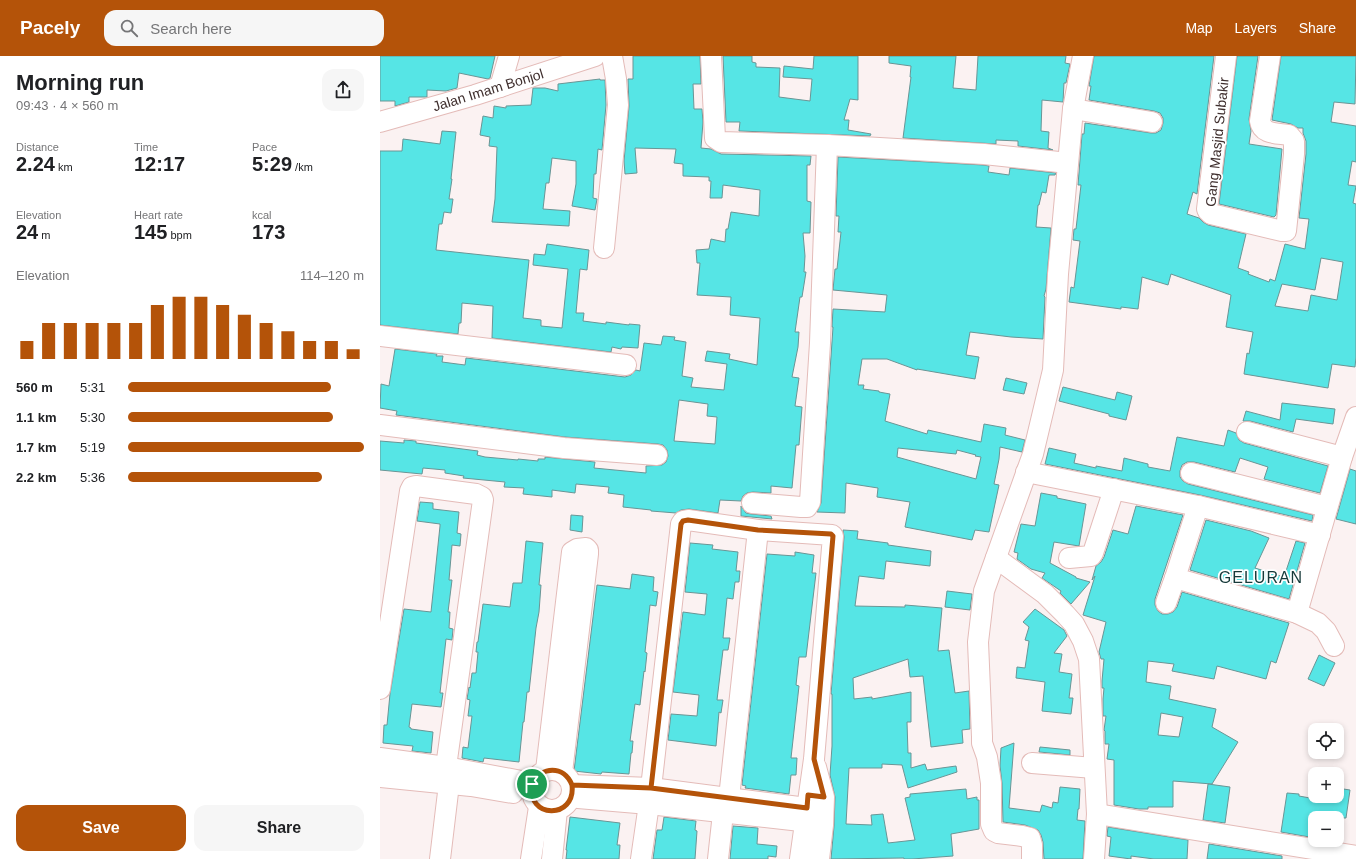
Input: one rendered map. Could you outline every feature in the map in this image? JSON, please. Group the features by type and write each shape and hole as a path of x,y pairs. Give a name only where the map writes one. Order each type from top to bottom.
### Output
{"street":[{"path":"500,87 509,56"},
{"name":"Jalan Imam Bonjol","path":"380,122 500,87 595,56"},
{"path":"604,248 618,105 612,56"},
{"path":"711,56 715,138 721,142 827,145 984,154 1068,163"},
{"path":"1032,859 1032,845 1030,838 998,833 994,831 991,824 991,783 982,737 978,642 984,591 1033,454 1053,370 1058,274 1073,109 1083,56"},
{"name":"Gang Masjid Subakir","path":"1226,56 1207,209 1212,214 1286,231 1294,141 1289,135 1266,131 1262,128 1260,121 1270,56"},
{"path":"1073,109 1152,122"},
{"path":"752,503 806,507 810,502 820,343 827,145"},
{"path":"380,336 626,366"},
{"path":"1297,613 1342,457 1356,417"},
{"path":"380,425 564,448 657,455"},
{"path":"1247,432 1342,457"},
{"path":"1026,472 1198,506 1320,535"},
{"path":"1191,474 1327,507"},
{"path":"380,689 410,491 412,487 416,486 476,494 482,497 483,500 447,776 440,859"},
{"path":"1069,558 1091,556 1093,553 1114,489"},
{"path":"1166,603 1198,506"},
{"path":"641,859 650,796 681,524 684,520 758,530 831,534 833,536 811,806 800,859"},
{"path":"718,859 726,805 758,530"},
{"path":"531,859 551,790 588,554 588,550 586,548 577,549 572,552 551,790 552,859"},
{"path":"996,558 1045,594 1065,614 1074,624 1083,641 1089,659 1097,814 1094,859"},
{"path":"1175,578 1297,613 1318,623 1326,631 1334,646"},
{"path":"380,758 447,776 551,790 650,796 726,805 811,806"},
{"path":"1032,763 1094,768"},
{"path":"380,776 447,776"},
{"path":"811,806 823,825 819,859"},
{"path":"1097,814 1356,856"}],"building":[{"path":"380,56 495,56 490,78 488,79 459,73 457,88 446,91 427,90 427,97 409,97 409,102 395,106 395,101 380,101"},
{"path":"633,56 700,56 701,84 693,84 694,109 702,109 703,122 701,148 711,149 721,154 811,156 810,165 807,165 807,201 811,202 810,233 803,233 805,256 804,272 806,272 802,297 800,297 795,332 799,332 798,347 792,377 799,378 795,406 802,407 799,445 796,445 792,488 771,486 771,493 747,493 743,496 741,501 720,500 718,513 689,509 681,510 676,513 623,507 624,495 608,493 609,487 576,484 575,493 552,490 552,497 523,494 524,488 504,487 505,482 463,478 464,476 445,473 445,470 423,468 422,474 380,470 380,441 404,443 404,440 416,441 416,443 478,451 477,455 485,457 538,461 538,459 545,459 545,457 595,462 594,468 646,473 646,466 662,465 666,462 668,456 667,450 663,445 658,444 565,437 396,415 397,411 380,408 381,384 389,386 395,349 437,354 436,356 443,356 442,362 465,365 466,358 625,377 631,375 636,370 640,371 644,343 661,345 663,336 675,337 674,340 686,342 682,376 693,378 691,387 724,390 727,364 705,361 707,351 730,354 729,359 757,365 760,318 730,315 731,297 697,295 700,263 697,263 696,250 709,249 711,239 725,242 726,229 728,229 731,212 759,216 760,190 723,185 722,198 710,198 711,181 709,181 709,177 683,176 683,164 674,163 676,149 635,148 637,173 625,174 624,161 629,106 628,79 633,79","holes":["679,400 708,404 707,416 717,417 715,444 674,441"]},
{"path":"723,56 752,56 752,62 756,63 756,67 780,68 779,97 810,101 812,79 783,77 784,66 813,69 814,56 858,56 858,100 850,99 844,120 849,120 848,130 871,134 870,136 739,131 740,122 726,122"},
{"path":"889,56 956,56 953,88 976,90 978,56 1066,56 1065,63 1070,64 1066,83 1064,83 1063,102 1042,100 1041,131 1049,132 1048,148 1053,150 1018,146 1018,141 996,140 996,144 903,138 911,77 911,66 889,63"},
{"path":"1094,56 1214,56 1197,194 1193,192 1187,214 1199,218 1208,225 1246,234 1238,268 1249,272 1248,274 1269,282 1270,279 1275,281 1285,244 1305,249 1309,219 1299,218 1306,154 1306,141 1303,128 1298,128 1291,124 1272,120 1281,56 1356,56 1355,104 1334,102 1331,122 1356,126 1356,162 1352,161 1348,185 1356,186 1353,203 1356,204 1355,367 1332,364 1328,388 1244,374 1247,353 1249,354 1253,332 1226,327 1231,295 1171,274 1168,285 1142,277 1138,309 1121,307 1121,309 1069,302 1071,287 1074,288 1080,241 1073,240 1074,229 1076,229 1081,185 1078,185 1082,134 1084,134 1085,123 1156,133 1161,130 1163,123 1163,118 1160,113 1154,111 1089,100 1091,86 1089,86","holes":["1321,258 1343,262 1337,300 1311,295 1308,311 1275,306 1282,284 1315,290"]},
{"path":"1237,56 1258,56 1249,119 1251,131 1249,144 1282,149 1276,215 1274,217 1219,204"},
{"path":"600,79 605,80 606,105 602,150 598,149 596,174 594,174 593,198 597,199 595,210 572,206 576,184 576,161 552,158 549,183 546,183 543,209 570,211 569,226 492,222 495,199 497,147 489,146 490,137 480,135 483,116 493,118 494,106 506,108 506,106 531,105 533,88 545,88 558,91 558,84"},
{"path":"442,131 456,132 449,199 453,199 451,213 444,212 442,224 439,224 436,250 529,260 523,318 541,320 541,326 562,328 568,269 533,265 534,254 545,255 547,244 589,250 587,270 580,269 576,313 584,313 583,321 606,324 606,322 640,325 638,348 622,347 621,349 612,347 611,352 492,338 493,306 462,303 461,323 459,323 458,334 380,325 380,151 402,151 403,139 440,144"},
{"path":"838,157 983,165 989,166 988,172 1009,175 1010,168 1056,173 1055,175 1049,175 1046,193 1042,192 1038,205 1036,227 1051,228 1046,289 1044,296 1043,339 970,332 966,355 979,357 975,379 917,370 887,359 862,359 858,385 864,385 863,389 890,394 885,421 927,434 928,430 981,442 984,424 1006,428 1005,435 1025,440 1022,452 1000,447 994,484 999,485 989,532 975,530 972,540 905,527 910,502 877,497 878,488 846,483 845,513 817,512 821,503 833,309 885,312 887,295 833,290 841,232 838,232 839,216 836,216","holes":["898,448 956,454 957,450 981,457 976,479 897,457"]},
{"path":"1006,378 1027,383 1024,394 1003,390"},
{"path":"1063,387 1115,400 1117,392 1132,396 1126,420 1059,401"},
{"path":"1282,403 1335,409 1333,424 1296,419 1293,432 1250,421 1243,421 1246,411 1280,420"},
{"path":"1228,430 1236,433 1239,440 1244,443 1328,466 1320,493 1264,479 1268,467 1240,458 1235,472 1194,462 1187,462 1182,465 1180,471 1180,477 1183,481 1188,484 1313,515 1312,521 1200,495 1045,464 1049,448 1076,454 1074,463 1096,468 1096,466 1122,471 1124,458 1148,464 1148,467 1170,471 1177,437 1224,446"},
{"path":"1350,469 1356,471 1356,524 1336,519"},
{"path":"1041,493 1086,504 1079,546 1054,542 1050,563 1076,578 1090,582 1071,604 1060,593 1061,591 1042,578 1045,573 1031,569 1017,559 1018,553 1014,552 1021,524 1035,526"},
{"path":"420,502 433,503 433,509 459,512 457,533 461,534 460,546 452,545 449,580 452,580 448,612 450,612 449,628 453,629 452,640 446,639 440,693 443,693 441,707 412,704 409,727 411,729 433,732 431,753 412,751 413,746 383,743 384,725 387,725 390,694 404,609 431,612 440,524 417,521"},
{"path":"741,506 746,513 771,516 772,519 741,516"},
{"path":"1136,506 1183,515 1155,599 1155,605 1158,611 1162,614 1173,612 1177,607 1182,592 1289,623 1276,663 1271,661 1266,679 1217,666 1214,679 1172,671 1174,664 1148,661 1146,682 1171,686 1169,699 1216,709 1212,727 1238,742 1212,784 1173,781 1173,807 1148,807 1148,809 1139,809 1114,805 1114,760 1107,759 1109,744 1105,744 1104,730 1106,716 1103,716 1104,688 1102,688 1104,659 1101,659 1099,652 1106,622 1083,615 1095,576 1092,580 1096,566 1104,557 1113,530 1128,534","holes":["1161,713 1183,717 1179,737 1158,735"]},
{"path":"571,515 583,516 582,532 570,530"},
{"path":"1206,520 1251,531 1269,538 1255,568 1284,577 1296,541 1305,543 1289,599 1190,570"},
{"path":"843,530 858,531 857,539 931,551 930,566 886,561 884,579 859,576 855,606 905,607 905,605 942,608 938,651 949,650 955,693 969,691 970,729 962,730 963,743 931,747 923,676 910,677 908,659 853,678 854,699 872,697 872,699 911,692 911,722 907,722 908,753 911,753 911,768 925,764 927,770 956,766 957,772 908,788 902,765 882,764 882,768 849,768 846,824 872,825 871,815 883,814 888,843 915,840 905,798 910,797 910,794 966,789 967,799 977,797 977,800 979,800 979,829 951,834 953,856 912,859 831,859 835,797 830,775 832,746 831,694 844,537"},
{"path":"526,541 543,543 539,585 541,585 539,612 529,692 527,692 523,722 519,762 484,758 483,762 462,758 463,747 468,748 472,716 468,716 470,700 467,699 472,673 476,673 478,652 476,652 477,642 483,604 510,607 513,583 522,583"},
{"path":"690,543 713,545 712,549 738,552 736,571 740,571 739,582 735,582 733,599 727,598 723,638 730,638 728,650 723,650 717,700 723,700 721,713 719,712 716,746 668,740 671,714 697,716 699,695 673,692 683,612 705,615 707,594 685,592"},
{"path":"795,552 814,555 812,573 816,573 806,657 799,657 796,685 799,686 791,758 797,758 796,775 791,775 789,794 745,788 746,786 742,785 767,554 795,556"},
{"path":"632,574 654,577 653,591 658,592 656,606 650,605 645,652 647,653 645,672 644,671 640,705 635,704 630,741 633,741 629,774 602,772 601,774 574,771 597,585 630,589"},
{"path":"947,591 972,594 970,610 945,607"},
{"path":"1035,609 1064,630 1067,636 1054,653 1062,654 1059,672 1072,674 1069,698 1073,698 1071,714 1042,711 1045,682 1016,678 1017,667 1025,668 1029,641 1025,640 1029,627 1023,622"},
{"path":"1319,655 1335,663 1324,686 1308,679"},
{"path":"1014,743 1009,808 1040,812 1042,805 1052,808 1053,802 1058,803 1060,787 1080,789 1077,820 1085,821 1083,859 1044,859 1043,842 1038,830 1025,825 1003,822 1000,766 1001,748"},
{"path":"1040,747 1070,750 1070,755 1039,752"},
{"path":"1208,784 1230,787 1225,823 1203,820"},
{"path":"1344,789 1350,790 1346,818 1344,818 1344,811 1308,811 1308,837 1281,832 1287,793 1299,794 1299,796 1308,798 1308,803 1344,803"},
{"path":"570,817 620,823 617,845 620,845 619,859 566,859"},
{"path":"664,817 696,821 695,830 697,831 695,859 653,859 657,830 662,830"},
{"path":"733,826 758,828 757,844 777,846 776,857 768,856 768,859 730,859"},
{"path":"1108,827 1188,840 1187,859 1154,859 1131,856 1131,859 1109,856 1111,837 1107,836"},
{"path":"1209,844 1282,856 1282,859 1207,859"}],"district":[{"name":"GELURAN","path":"1261,577"}],"route":[{"path":"532,784 531,790 535,802 539,807 551,811 563,808 568,803 571,797 572,785 651,788 807,808 808,795 824,797 814,759 833,536 831,534 758,530 684,520 681,524 651,788 611,786 572,785 562,772 554,770 546,770 540,773 532,784"}]}
